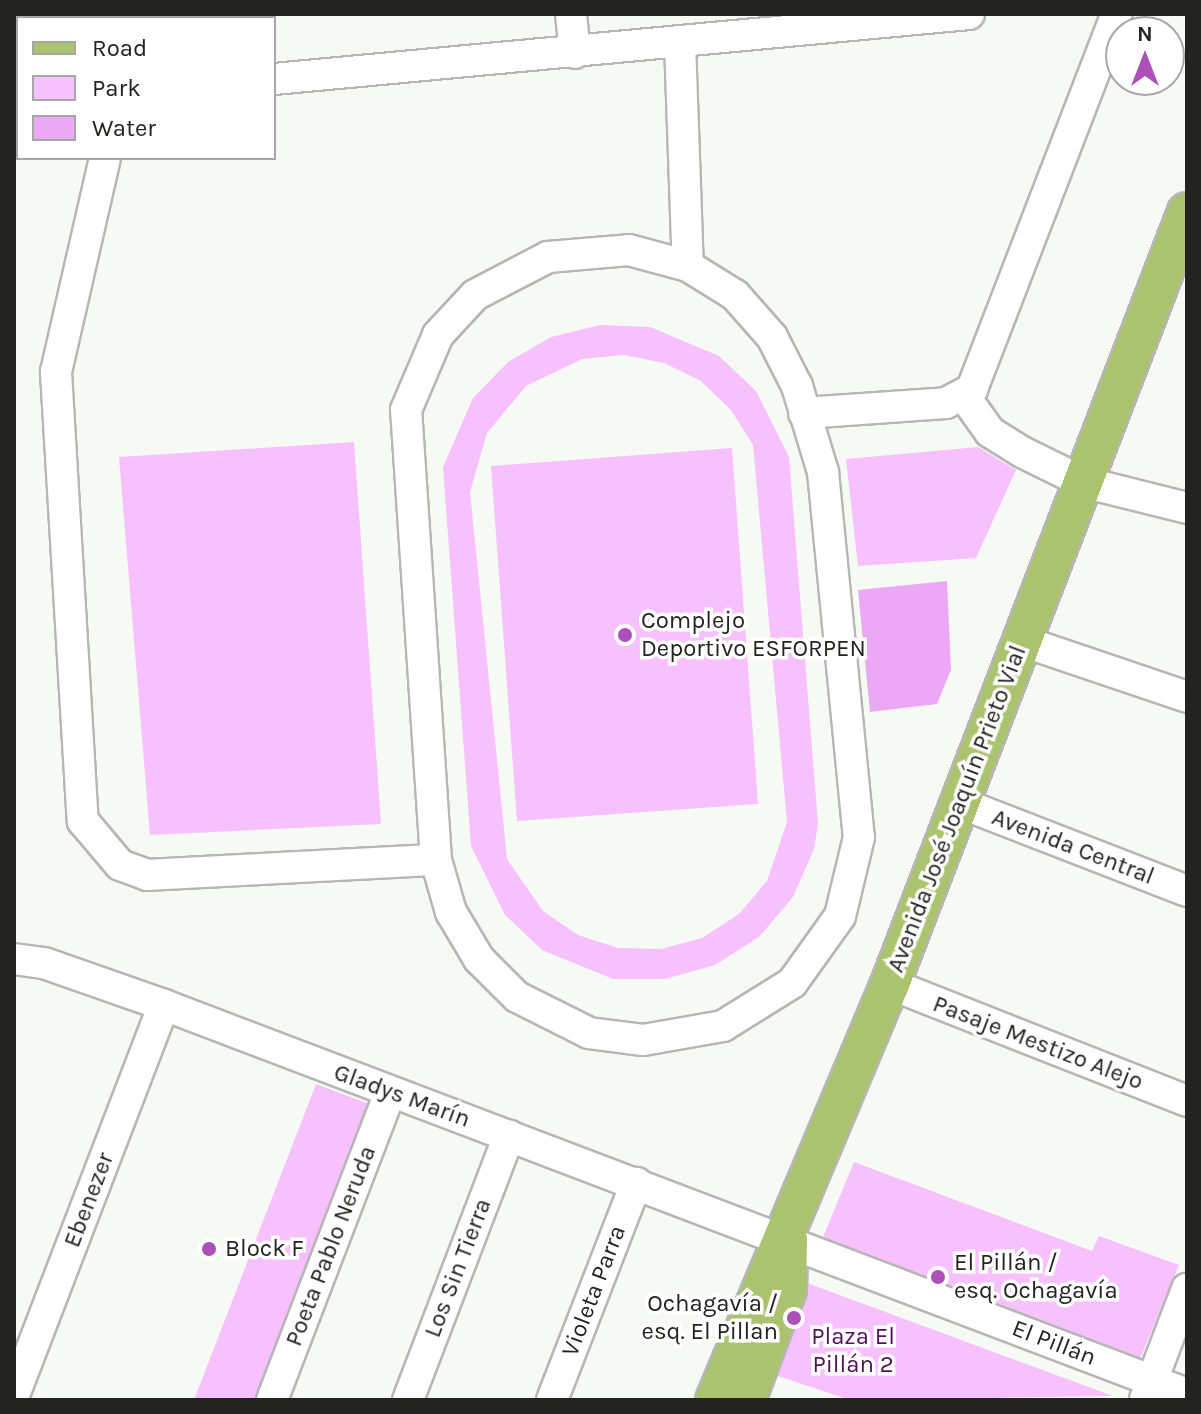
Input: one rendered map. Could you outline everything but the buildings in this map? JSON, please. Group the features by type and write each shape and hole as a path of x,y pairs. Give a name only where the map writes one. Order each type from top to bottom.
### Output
{"main road":[{"name":"Avenida José Joaquín Prieto Vial","path":"715,1400 762,1279 788,1239 890,984 1187,212"},
{"path":"746,1400 787,1290 788,1239"}],"street":[{"path":"571,14 575,53"},
{"path":"276,79 680,42 799,22 969,14"},
{"path":"965,397 1117,14"},
{"path":"680,42 688,266"},
{"path":"105,160 56,372 83,821 120,865 147,875 436,860"},
{"path":"602,249 688,266 735,295 772,337 804,413 823,472 859,837 840,916 811,963 771,1000 697,1034 643,1040 589,1033 517,997 479,959 451,912 436,860 406,410 413,383 455,314 522,266 602,249"},
{"path":"804,413 965,397"},
{"path":"965,397 990,432 1083,482 1187,508"},
{"path":"1022,641 1187,697"},
{"name":"Avenida Central","path":"960,803 1187,891"},
{"name":"Gladys Marín","path":"14,959 44,963 164,1005 788,1239"},
{"name":"Pasaje Mestizo Alejo","path":"890,984 1187,1101"},
{"name":"Ebenezer","path":"14,1395 164,1005"},
{"name":"Poeta Pablo Neruda","path":"272,1400 390,1092"},
{"name":"Los Sin Tierra","path":"408,1400 509,1136"},
{"name":"Violeta Parra","path":"552,1400 636,1183"},
{"name":"El Pillán","path":"788,1239 1148,1390 1187,1394"},
{"path":"1148,1390 1187,1289"}],"green space":[{"path":"600,325 650,327 719,356 756,391 789,457 818,824 814,849 793,897 759,937 715,965 665,979 613,979 542,950 505,915 471,846 443,467 473,398 508,362 551,337","holes":["624,355 664,363 701,381 731,410 753,445 787,822 767,881 739,914 702,938 661,949 618,948 578,935 543,911 507,859 470,492 487,433 526,386 582,359"]},
{"path":"354,442 381,824 150,835 119,457"},
{"path":"978,447 1016,470 976,558 858,566 846,459"},
{"name":"Complejo Deportivo ESFORPEN","path":"732,448 758,804 517,821 491,466"},
{"path":"316,1084 372,1105 259,1400 194,1400"},
{"path":"854,1162 1092,1251 1099,1236 1179,1265 1137,1366 821,1242"},
{"name":"Plaza El Pillán 2","path":"807,1283 1113,1396 850,1400 775,1375"}],"water":[{"path":"947,581 951,670 937,704 870,712 858,590"}],"place":[{"name":"Complejo Deportivo ESFORPEN","path":"625,635"},
{"name":"Block F","path":"209,1249"},
{"name":"El Pillán / esq. Ochagavía","path":"938,1277"},
{"name":"Ochagavía / esq. El Pillan","path":"794,1318"}]}
